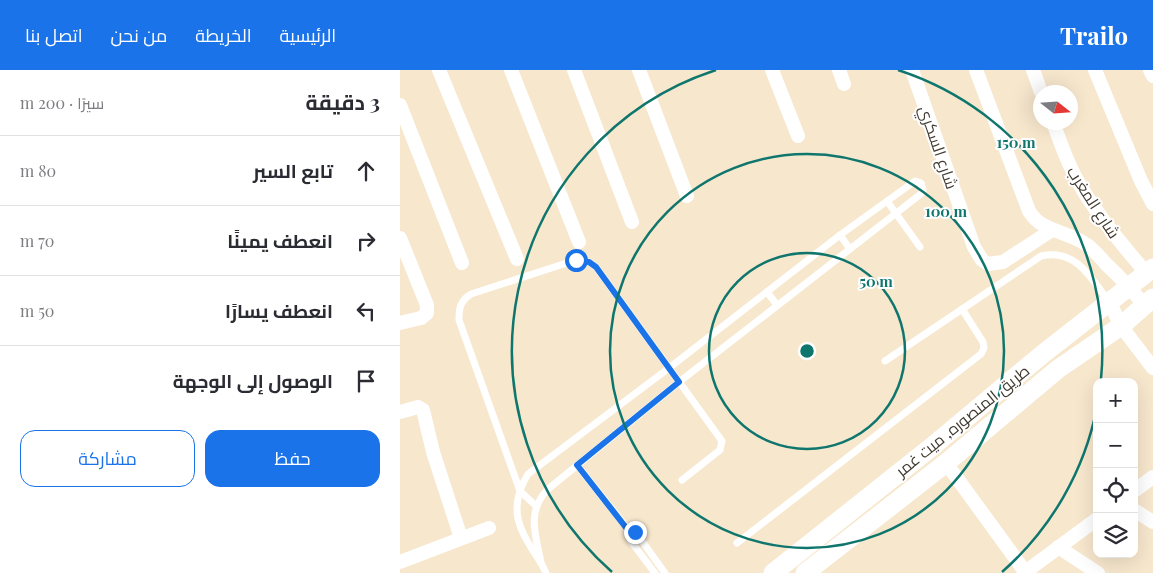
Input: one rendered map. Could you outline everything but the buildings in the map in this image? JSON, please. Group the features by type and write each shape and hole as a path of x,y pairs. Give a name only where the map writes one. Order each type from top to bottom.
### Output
{"main road":[{"name":"طريق المنصوره, ميت غمر","path":"772,573 934,445 1044,353 1150,271"},
{"name":"طريق المنصوره, ميت غمر","path":"805,573 946,463 1058,369 1121,326 1149,302"}],"street":[{"path":"439,70 517,259"},
{"path":"511,70 579,242"},
{"path":"574,70 632,222"},
{"path":"639,70 687,196"},
{"path":"772,70 798,136"},
{"path":"839,70 844,84"},
{"name":"شارع السكري","path":"912,70 974,247 982,260 988,264 1003,262 1052,230"},
{"path":"976,70 1034,219 1052,230 1077,238 1088,246 1130,288 1149,302"},
{"path":"1032,70 1038,85"},
{"path":"1095,70 1141,181 1153,204"},
{"path":"1150,70 1153,76"},
{"path":"400,106 462,263"},
{"name":"شارع المغرب","path":"1056,130 1077,180 1110,228 1150,271"},
{"path":"400,238 426,305 427,313 421,318 400,323"},
{"path":"1110,303 1121,326 1153,368"},
{"path":"400,412 418,407 423,410 433,452 461,538"},
{"path":"946,463 1025,573 1093,521"},
{"path":"1138,487 1153,476"},
{"path":"1138,513 1153,522"},
{"path":"400,562 489,528"},
{"path":"1058,547 1098,573"}],"lane":[{"path":"541,563 533,516 540,497 679,382 922,193 921,183 918,181 911,182 528,474 520,491 516,511 524,536 546,573"},
{"path":"887,200 920,247"},
{"path":"840,235 850,248"},
{"path":"885,361 1034,260 1050,254 1058,254 1074,260 1110,303"},
{"path":"536,506 520,491 459,320 460,302 466,297 570,261 589,262 596,267 722,441 720,450 682,480"},
{"path":"767,292 777,305"},
{"path":"737,543 981,354 984,348 983,342 962,309"},
{"path":"577,465 631,534 630,540 655,573"},
{"path":"631,534 637,534 665,573"}],"route":[{"path":"576,260 584,260 596,267 679,382 577,465 631,534 635,532"}]}
